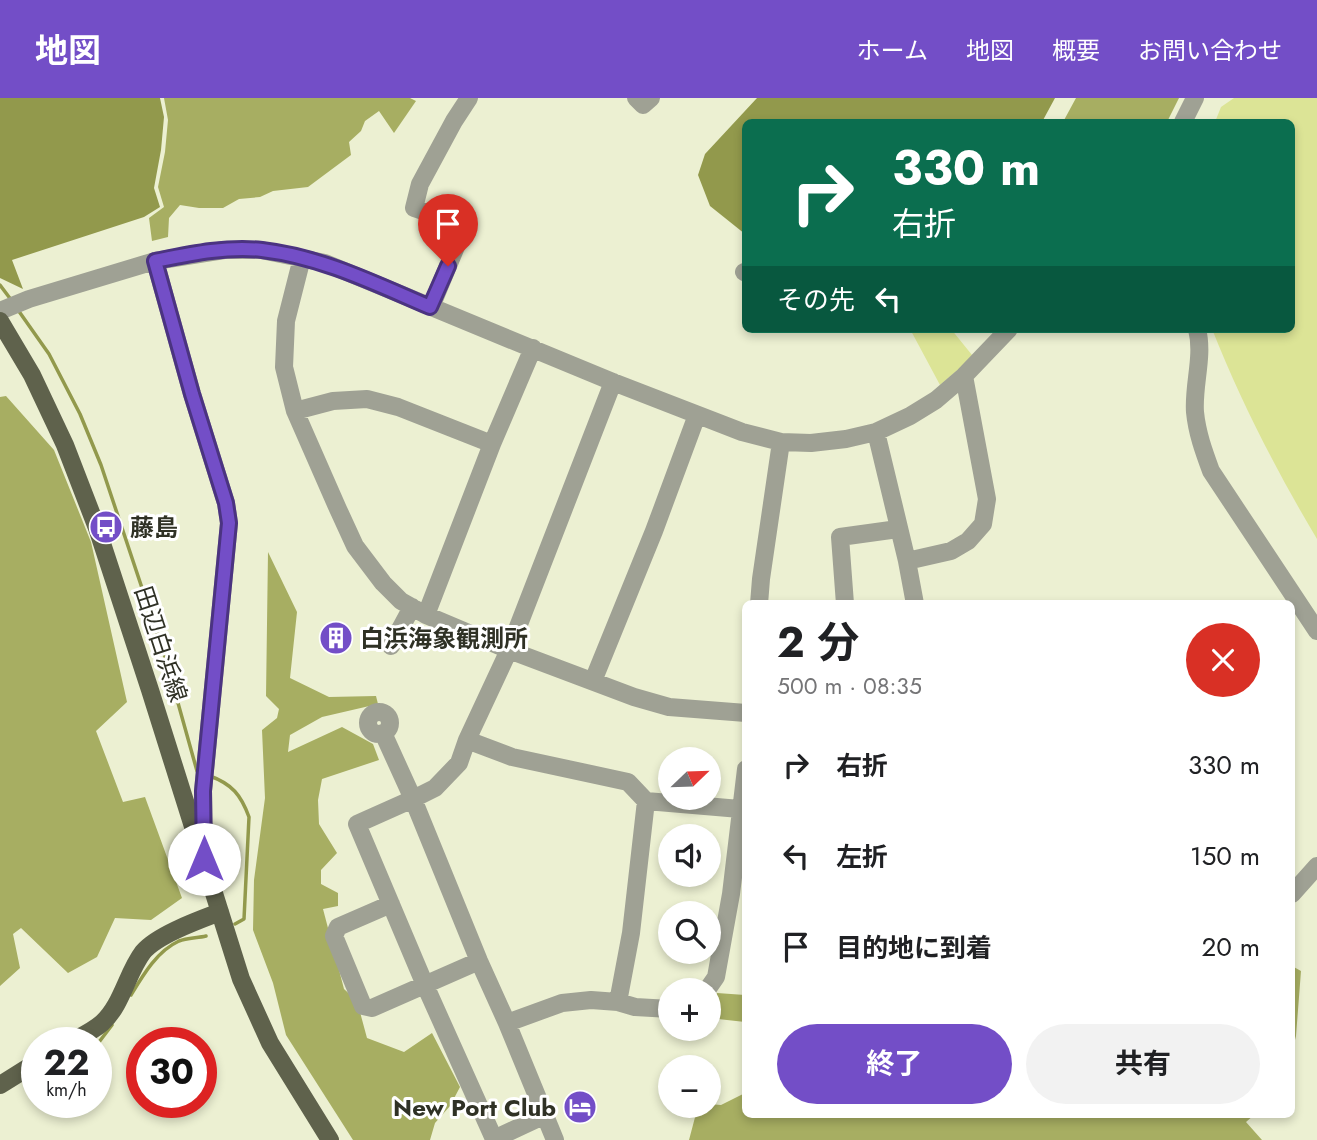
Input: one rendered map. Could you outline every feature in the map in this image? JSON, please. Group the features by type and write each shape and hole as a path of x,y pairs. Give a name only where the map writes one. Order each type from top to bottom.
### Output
{"main road":[{"name":"田辺白浜線","path":"2,313 65,445 97,528 241,979 270,1043 330,1140"},
{"path":"95,1027 114,1008 144,951 179,929 220,912"},
{"path":"0,1085 21,1072"}],"street":[{"path":"430,307 465,225 414,208 420,184 454,121 470,98"},
{"path":"636,98 643,105 652,98"},
{"path":"1184,119 1195,98"},
{"path":"2,313 29,299 155,261 224,250 261,250 325,263 613,382 743,432 781,442 811,443 876,432 910,416 936,400 964,376 1005,333"},
{"path":"302,258 286,321 284,367 295,411 355,546 383,583 401,601 419,611 509,650 634,697 668,707 742,713"},
{"path":"155,261 226,503 229,523 203,791 204,859"},
{"path":"1197,333 1199,353 1195,411 1201,444 1212,471 1317,631"},
{"path":"391,646 419,611 533,348"},
{"path":"907,561 951,551 968,541 983,524 987,499 964,376"},
{"path":"545,1115 494,1139 357,824 435,788 459,763 509,650 613,382"},
{"path":"295,411 333,401 367,399 398,407 492,444"},
{"path":"593,681 654,531 697,415"},
{"path":"876,432 914,600"},
{"path":"759,600 781,442"},
{"path":"845,600 840,537 898,529"},
{"path":"383,733 555,1140"},
{"path":"467,740 512,757 628,782 646,801 740,809"},
{"path":"715,978 738,895 742,796"},
{"path":"618,1002 631,933 646,801"},
{"path":"1295,891 1317,866"},
{"path":"391,904 338,927 334,936 363,1006 372,1009 479,961"},
{"path":"507,1023 562,1003 591,1000 658,1008"}],"shaded area":[{"path":"0,98 160,98 164,117 154,188 160,207 144,217 12,260 23,289 0,278"},
{"path":"164,98 410,98 416,101 394,133 379,111 365,121 361,131 349,142 351,155 308,187 239,199 223,208 180,205 169,218 168,237 152,241 149,218 164,207 158,187 168,120"},
{"path":"757,98 1055,98 1044,119 742,119 742,232 710,206 698,175 705,154"},
{"path":"1076,98 1179,98 1168,119 1065,119"},
{"path":"1234,98 1317,98 1317,539 1260,436 1214,333 1295,333 1295,119 1216,119 1221,107"},
{"path":"912,333 954,333 972,355 940,385"},
{"path":"6,396 54,450 91,542 127,702 96,731 123,802 145,797 182,898 151,920 115,918 97,957 68,973 21,928 13,934 20,968 0,986 0,397"},
{"path":"268,552 297,612 290,678 329,697 376,696 378,704 322,717 290,735 288,752 342,727 373,744 379,760 322,779 318,800 319,824 337,853 321,870 321,884 338,893 338,906 323,909 344,989 357,1001 367,1038 404,1052 432,1033 460,1087 450,1106 435,1123 430,1140 353,1140 286,1035 273,983 253,930 254,880 265,798 262,730 277,718 279,709 266,696"},
{"path":"1295,968 1301,971 1295,1040"},
{"path":"721,993 742,995 742,1022 721,1019"},
{"path":"742,1094 742,1118 1251,1118 1246,1122 1262,1140 689,1140 695,1118 721,1118 721,1105"}],"waterway":[{"path":"0,285 12,301"},
{"path":"18,310 49,354 80,414 101,465 166,660 199,772"},
{"path":"210,776 235,791 249,817 244,919 235,924"},
{"path":"131,995 151,964 171,945 185,939 206,936"}],"place":[{"name":"藤島","path":"106,527"},
{"name":"白浜海象観測所","path":"336,638"},
{"name":"New Port Club","path":"580,1107"}],"route":[{"path":"204,859 203,791 229,523 226,503 155,261 224,250 261,250 325,263 430,307 448,266"}]}
